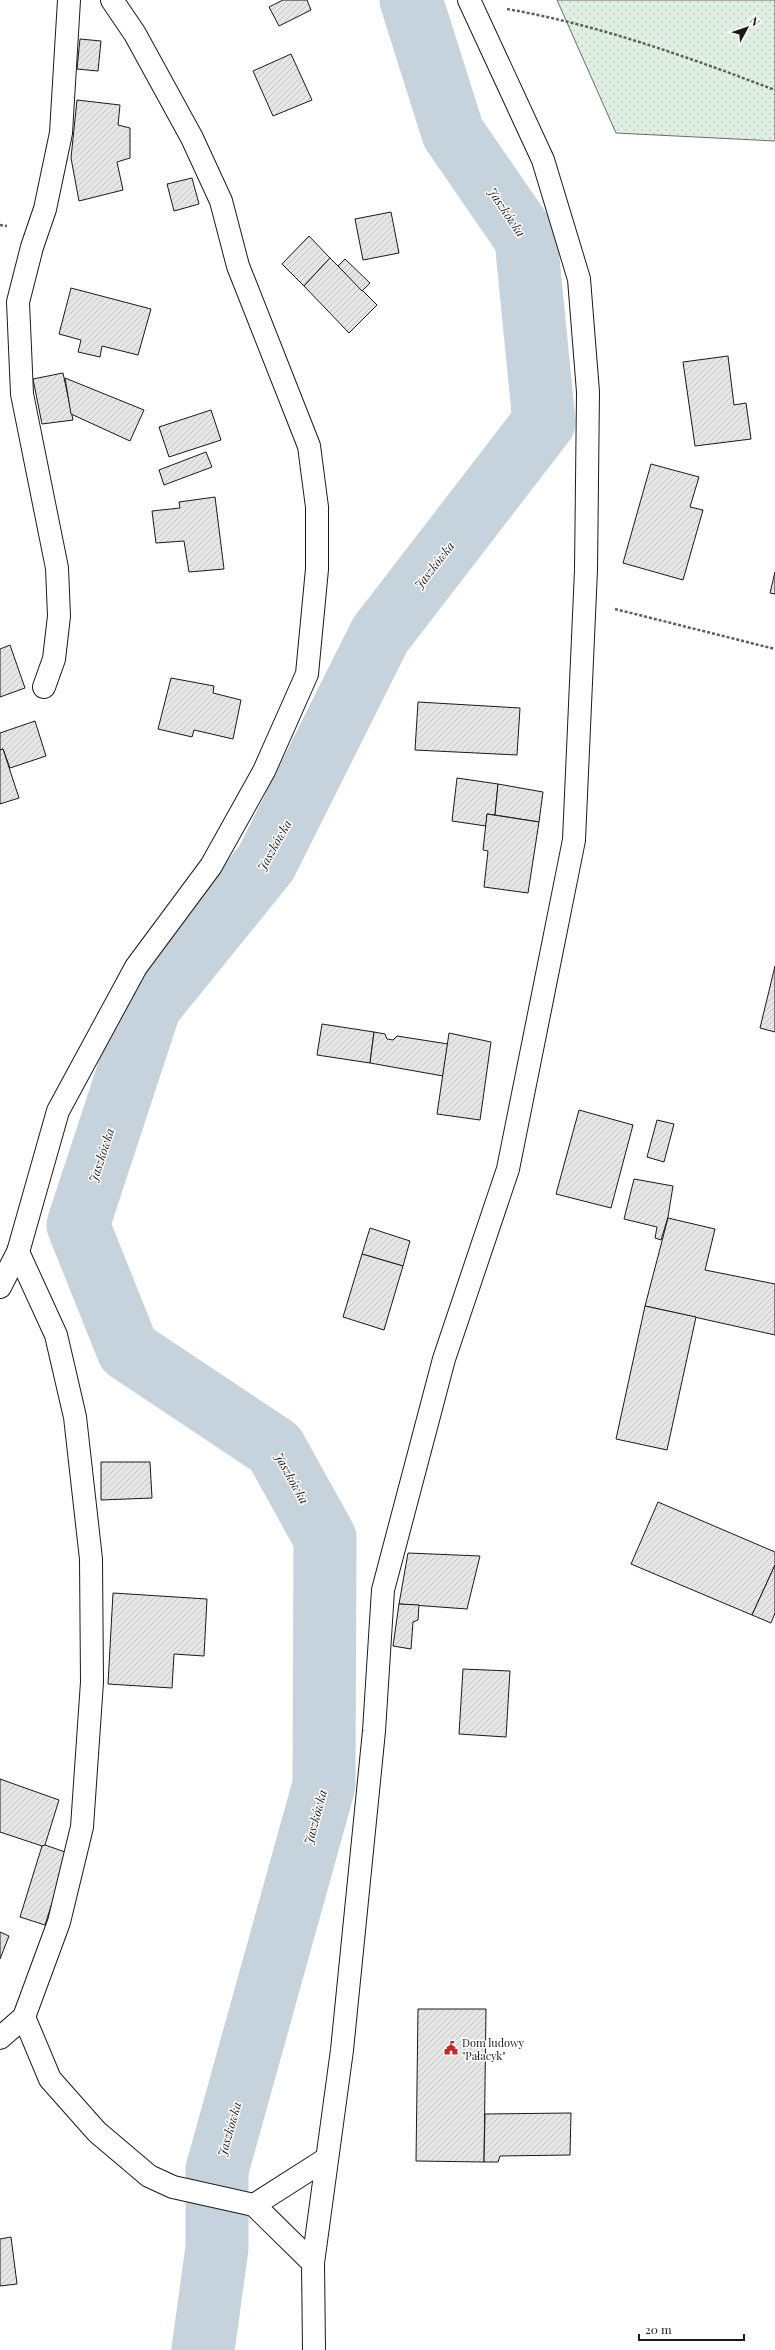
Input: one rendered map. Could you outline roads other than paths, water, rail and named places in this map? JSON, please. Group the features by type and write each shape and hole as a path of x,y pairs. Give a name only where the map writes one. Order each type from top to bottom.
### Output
{"street":[{"path":"44,687 54,659 59,616 57,568 22,394 18,302 45,209 61,133 69,0"},
{"path":"0,1287 18,1252 58,1111 136,968 211,866 264,771 304,681 307,674 317,569 317,507 309,446 238,266 220,201 192,138 135,34 112,0"},
{"path":"314,2350 314,2263 326,2159 342,2050 374,1731 383,1590 444,1359 508,1169 540,1019 574,840 585,601 588,392 579,279 543,160 470,2"},
{"path":"0,2038 24,2017 59,1922 82,1827 92,1682 91,1559 75,1417 56,1335 18,1252"},
{"path":"24,2017 50,2079 97,2132 149,2176 173,2187 249,2204 314,2263"},
{"path":"249,2204 326,2159"}],"waterway":[{"name":"Jaszkówka","path":"203,2350 217,2248 217,2170 324,1785 325,1538 275,1448 128,1350 78,1225 150,1006 266,863 380,635 544,422 526,239 453,133 411,0"}],"place":[{"name":"Dom ludowy \"Pałacyk\"","path":"451,2048"}]}
